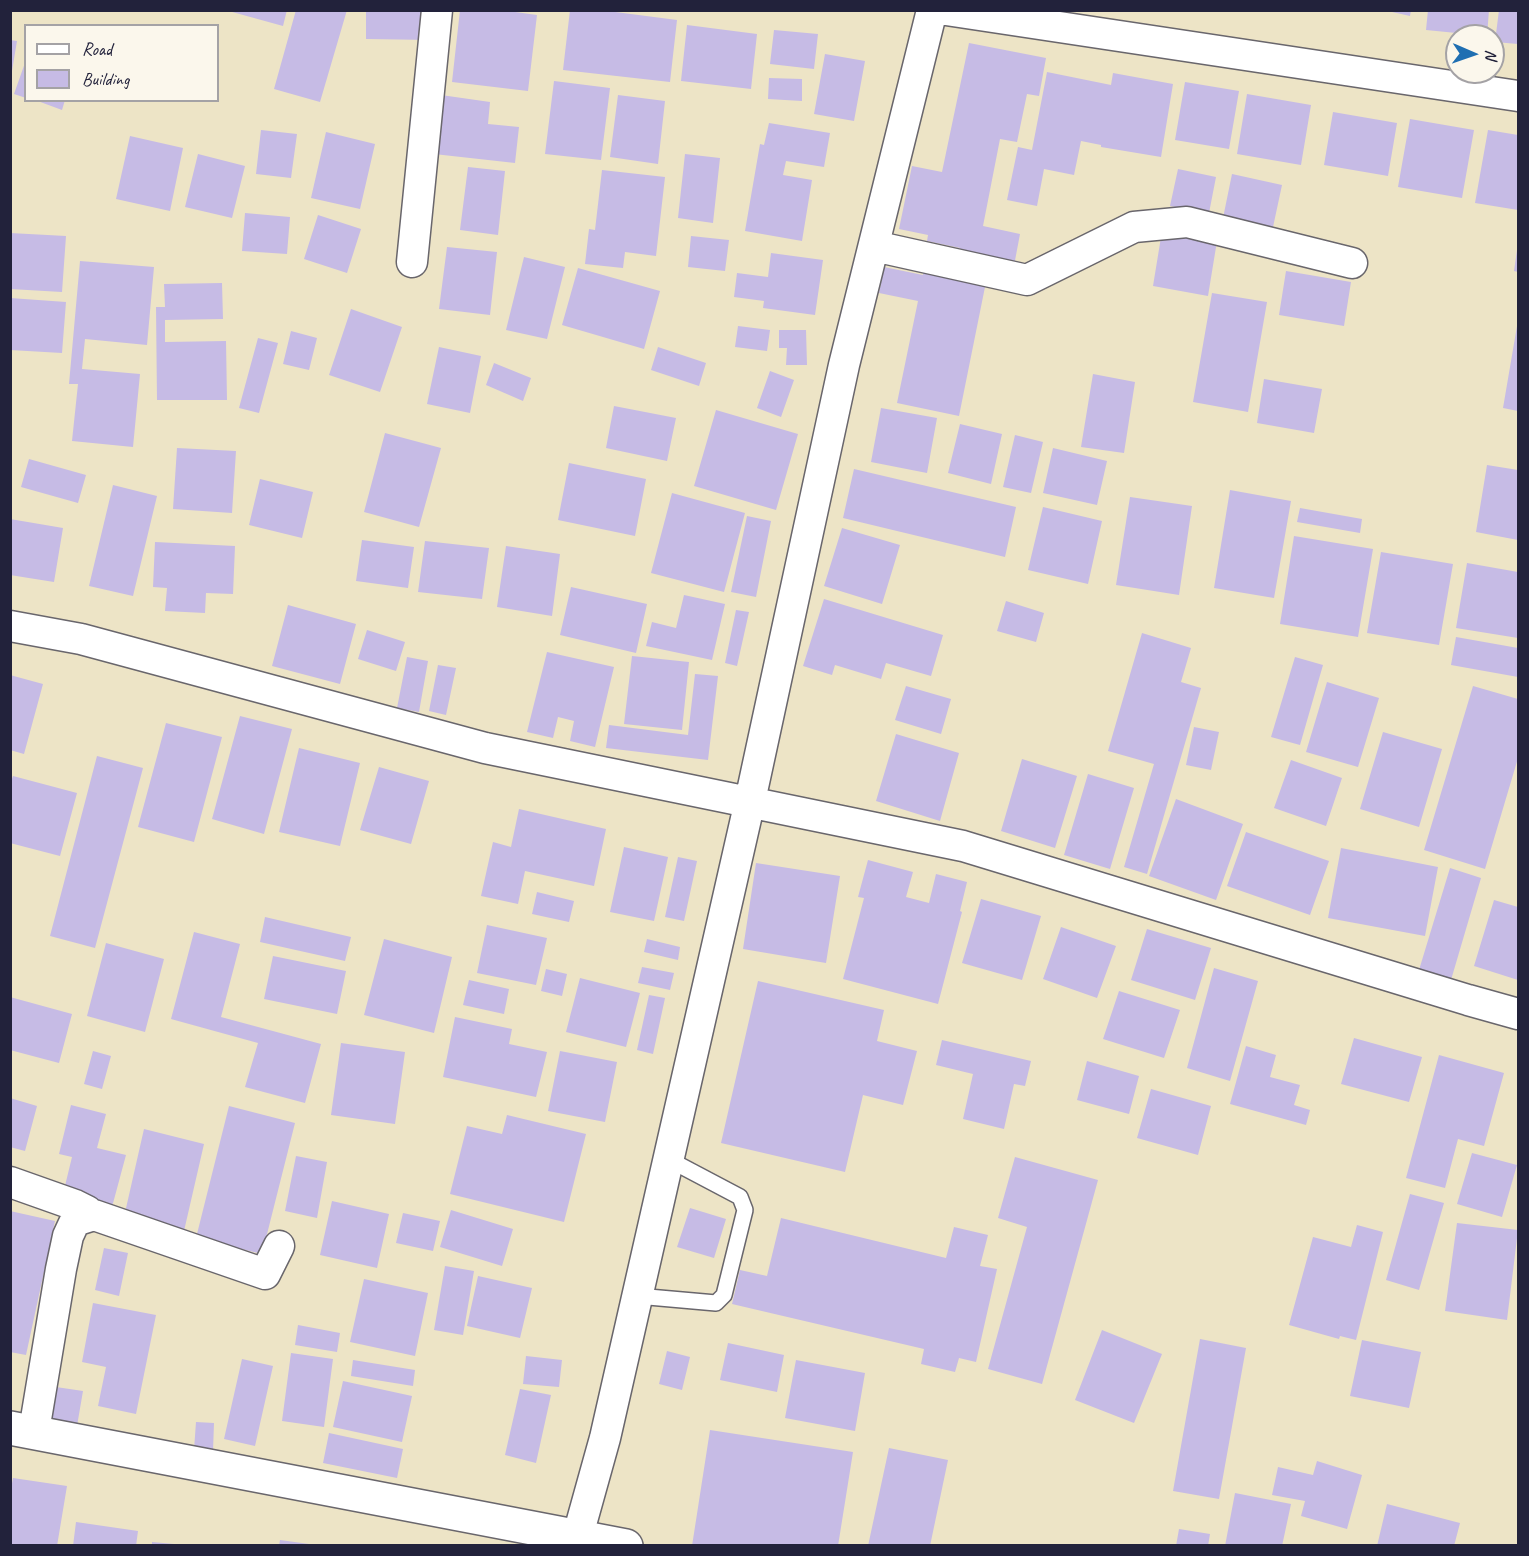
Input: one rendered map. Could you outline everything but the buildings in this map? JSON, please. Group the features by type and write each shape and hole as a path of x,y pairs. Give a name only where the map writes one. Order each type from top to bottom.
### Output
{"street":[{"path":"412,262 437,10"},
{"path":"571,1540 605,1438 750,801 844,365 932,10"},
{"path":"946,10 1518,96"},
{"path":"874,246 1027,280 1134,227 1187,222 1352,263"},
{"path":"10,626 81,639 485,748 963,846 1518,1014"},
{"path":"10,1182 75,1205 87,1211 84,1217"},
{"path":"279,1246 265,1274 94,1215 75,1221 68,1236 22,1429 571,1540 626,1545"}],"lane":[{"path":"637,1296 716,1303 724,1295 745,1210 740,1197 668,1159"}]}
